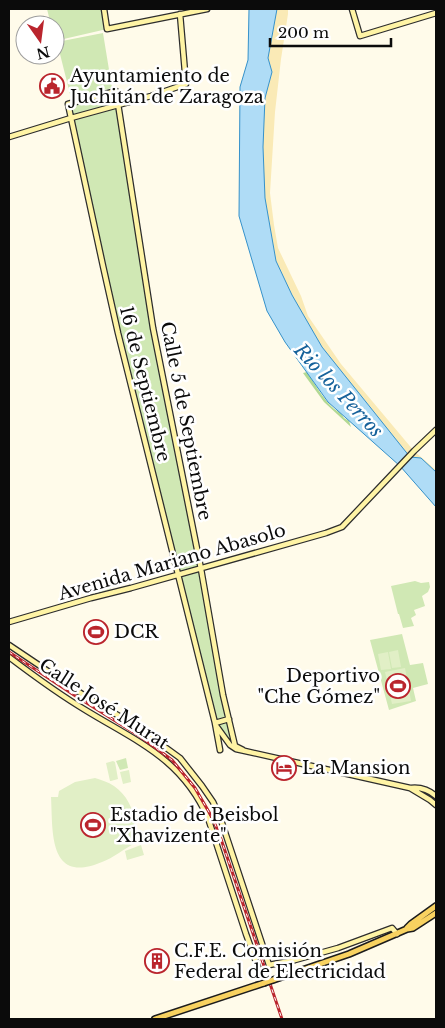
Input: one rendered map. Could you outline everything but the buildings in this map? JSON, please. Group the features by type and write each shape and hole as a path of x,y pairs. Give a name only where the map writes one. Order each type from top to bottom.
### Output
{"main road":[{"path":"407,929 436,906"},
{"path":"155,1019 349,954 407,929 414,928 436,913"}],"street":[{"path":"104,9 106,29 207,9"},
{"path":"352,9 360,36 436,13"},
{"path":"9,137 118,106 186,84 180,14"},
{"name":"Calle 5 de Septiembre","path":"68,104 116,91 153,328 202,569 223,695 236,746 243,750"},
{"name":"16 de Septiembre","path":"68,104 112,304 177,575 215,723"},
{"name":"Avenida Mariano Abasolo","path":"9,622 202,569 342,527 436,430"},
{"path":"9,645 82,694 136,726 180,758 213,802 220,817 268,964 271,966 338,948 392,928 397,934"},
{"name":"Calle José Murat","path":"9,657 87,711 138,740 172,765 190,786 203,806 208,818 259,970"},
{"path":"215,723 229,720"},
{"path":"215,723 220,750"},
{"path":"215,723 231,747 236,750 410,788 418,788 436,796"},
{"path":"410,788 436,805"}],"green space":[{"path":"47,9 104,9 107,29 65,39 65,15 48,15"},
{"path":"103,33 112,88 71,98 63,65 65,65 65,40"},
{"path":"116,91 153,328 218,666 236,749 215,723 118,333 68,104"},
{"path":"307,372 331,406 349,421 351,427 324,402 303,373"},
{"path":"109,576 111,589 93,594 90,583 100,581 100,577"},
{"path":"415,581 421,583 429,582 430,587 428,592 422,596 425,606 414,610 416,615 411,618 414,626 403,628 391,586"},
{"path":"402,634 410,665 423,663 428,684 413,688 416,701 389,710 370,640"},
{"path":"398,650 401,667 392,668 389,652"},
{"path":"388,652 391,669 381,670 378,654"},
{"name":"Deportivo \"Che Gómez\"","path":"405,668 411,701 392,704 385,672"},
{"path":"126,758 128,768 120,770 116,761"},
{"path":"115,762 118,779 110,781 106,763"},
{"path":"129,770 131,782 123,784 120,772"},
{"name":"Estadio de Beisbol \"Xhavizente\"","path":"95,778 114,786 129,802 134,816 132,838 135,843 102,862 84,867 72,866 63,861 57,851 52,825 51,797 58,797 59,791 75,782"},
{"path":"141,845 144,855 127,860 125,851"}],"sand":[{"path":"249,9 288,9 275,112 270,193 278,248 301,296 308,316 341,364 414,451 436,470 436,507 400,466 328,402 285,342 267,311 239,216 240,86 248,60"}],"water":[{"name":"Rio los Perros","path":"249,9 277,9 268,58 272,72 265,98 263,147 265,198 276,261 292,295 322,347 410,457 421,458 436,472 436,507 400,466 328,402 285,342 267,311 239,216 240,87 248,60"}],"railway":[{"path":"9,652 141,737 172,760 195,788 213,819 221,839 282,1019"}],"place":[{"name":"Ayuntamiento de Juchitán de Zaragoza","path":"52,86"},
{"name":"DCR","path":"96,632"},
{"name":"Deportivo \"Che Gómez\"","path":"398,686"},
{"name":"La Mansion","path":"284,768"},
{"name":"Estadio de Beisbol \"Xhavizente\"","path":"93,825"},
{"name":"C.F.E. Comisión Federal de Electricidad","path":"157,961"}]}
